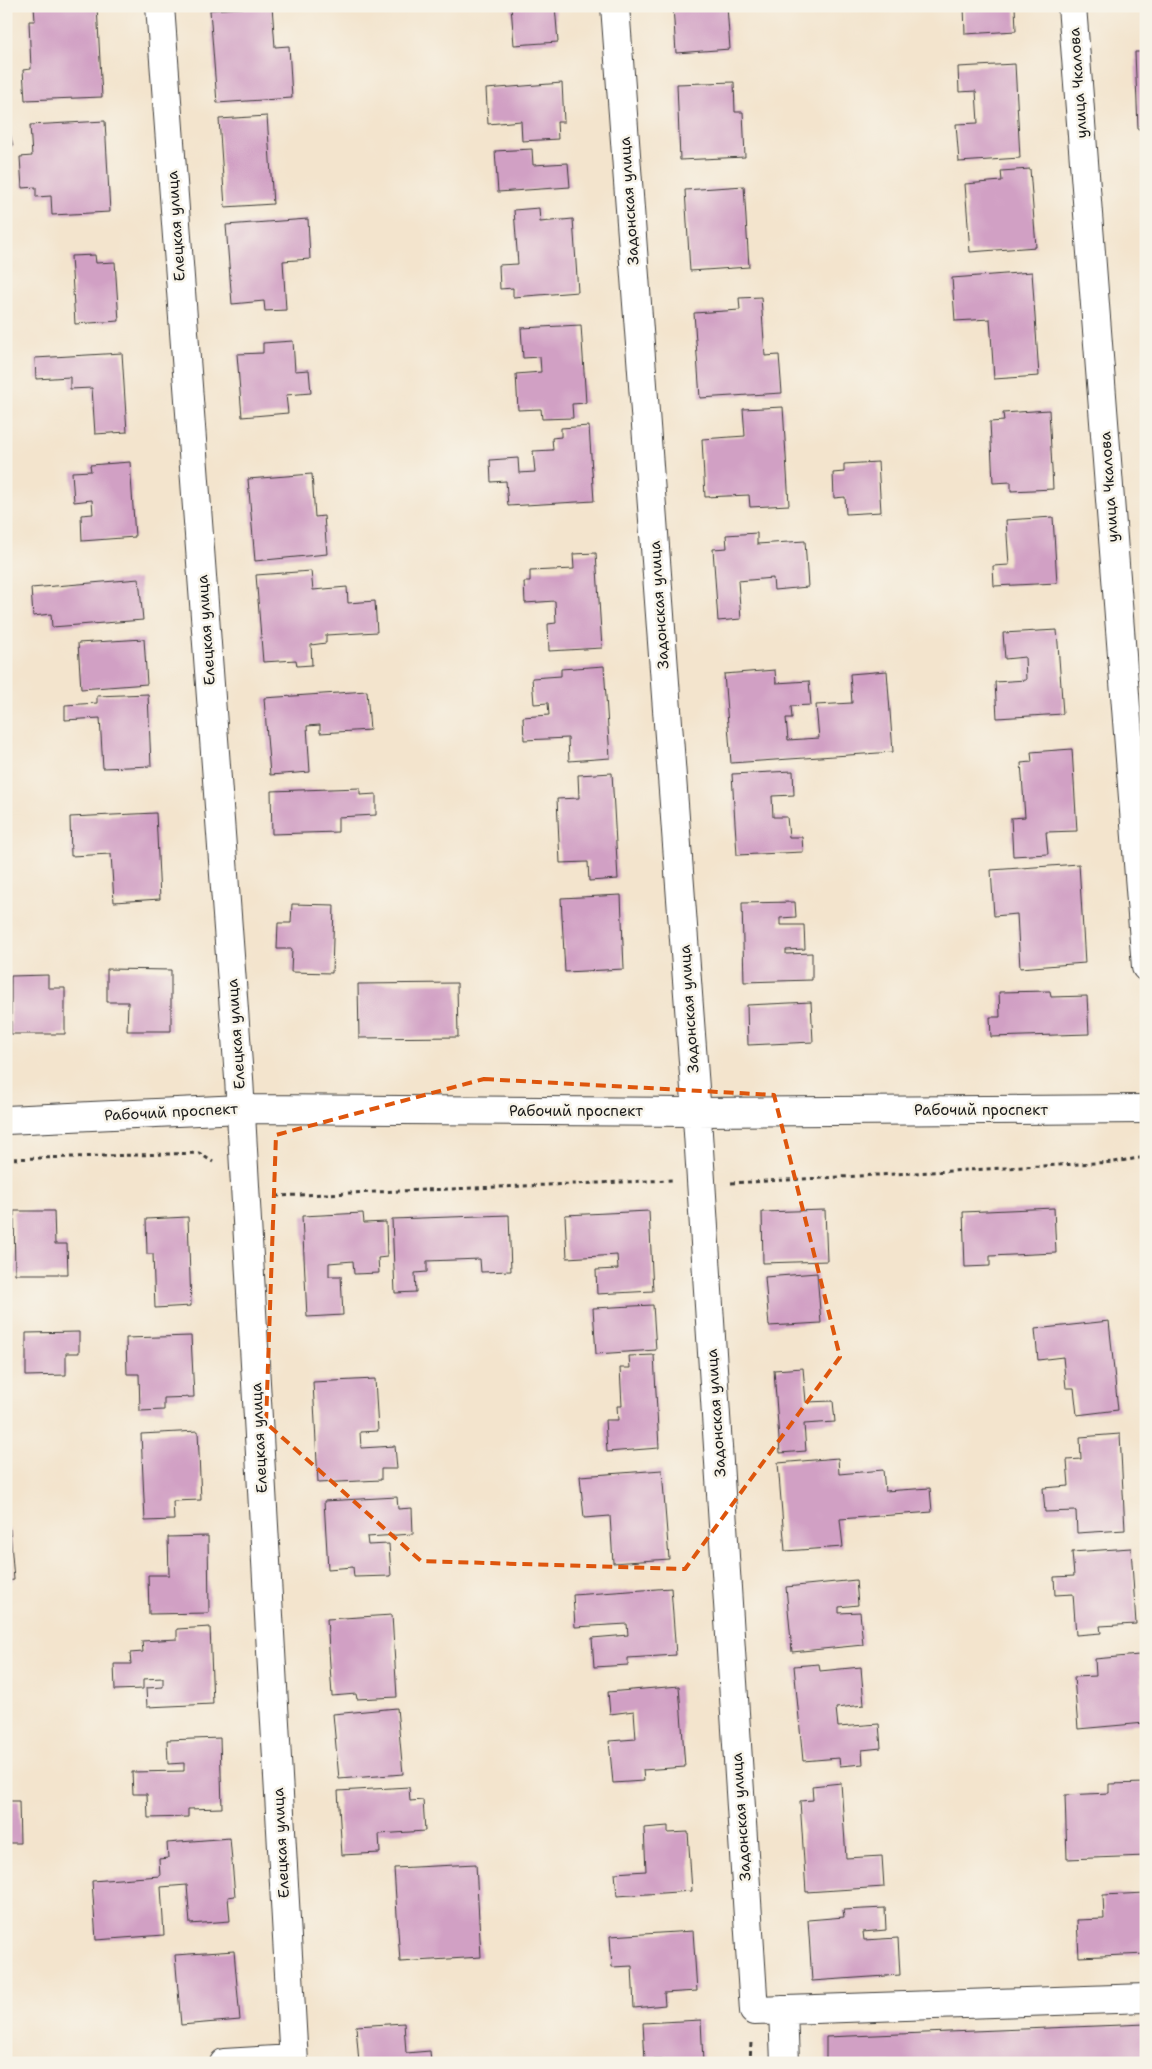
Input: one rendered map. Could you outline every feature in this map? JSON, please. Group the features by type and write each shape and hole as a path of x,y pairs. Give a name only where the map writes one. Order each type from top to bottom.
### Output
{"street":[{"name":"Елецкая улица","path":"160,6 241,1109 294,2061"},
{"name":"Задонская улица","path":"615,6 701,1181 754,2011 783,2010"},
{"name":"улица Чкалова","path":"1072,6 1146,967"},
{"name":"Рабочий проспект","path":"6,1120 241,1109 696,1112 1146,1109"},
{"path":"785,2063 783,2010 1146,1998"},
{"path":"224,2063 294,2061"}],"path":[{"path":"6,1159 199,1153 265,1196 685,1179 729,1183 1114,1162 1146,1157"}],"highlighted area":[{"path":"484,1079 774,1095 840,1357 685,1569 421,1561 266,1423 276,1135"}],"building":[{"path":"34,6 97,6 102,97 25,100 23,70 31,69 29,21 35,21"},
{"path":"272,6 275,47 289,46 292,98 217,103 210,10"},
{"path":"511,6 555,6 558,42 514,45"},
{"path":"673,6 727,6 730,49 676,53"},
{"path":"964,6 1015,6 1016,31 965,34"},
{"path":"1135,52 1146,52 1146,129 1138,129"},
{"path":"1015,64 1020,158 959,162 956,124 978,123 976,91 959,92 958,67"},
{"path":"734,82 735,112 743,112 745,157 680,160 677,84"},
{"path":"562,83 564,122 557,122 558,139 522,141 521,121 488,124 486,89"},
{"path":"6,116 13,146 6,147"},
{"path":"267,116 273,204 225,207 219,119"},
{"path":"105,121 110,212 52,215 51,196 36,197 36,187 22,188 20,157 32,156 30,125"},
{"path":"532,149 533,165 568,163 570,187 498,192 495,151"},
{"path":"1030,169 1036,247 970,252 965,184 1002,181 1001,171"},
{"path":"744,186 749,267 690,271 685,190"},
{"path":"539,208 540,222 573,219 578,292 513,297 513,288 500,289 499,265 518,264 514,210"},
{"path":"308,219 310,259 283,261 286,310 265,311 264,301 232,304 226,225"},
{"path":"95,255 96,263 115,262 119,321 75,324 71,256"},
{"path":"1032,272 1039,376 994,379 990,319 955,321 952,278"},
{"path":"761,297 765,356 779,355 782,393 700,398 694,313 740,310 739,298"},
{"path":"581,325 586,403 572,404 573,418 542,419 541,409 518,410 516,374 541,372 540,357 523,358 521,328"},
{"path":"293,341 295,371 309,370 311,393 286,395 288,413 242,417 237,354 263,353 263,343"},
{"path":"122,353 127,432 95,434 92,388 70,389 70,377 36,379 35,358"},
{"path":"783,407 789,505 750,507 749,495 705,497 702,439 745,436 743,409"},
{"path":"1049,410 1053,489 1011,491 1011,482 993,483 990,422 1004,421 1003,413"},
{"path":"589,426 594,501 508,506 506,481 491,482 490,460 518,458 519,473 535,472 533,451 553,450 552,438 561,437 561,428"},
{"path":"130,462 135,537 82,541 81,515 93,514 92,500 74,502 72,472 91,471 90,465"},
{"path":"878,462 881,512 846,514 845,497 834,498 833,473 844,472 844,464"},
{"path":"312,474 315,517 324,516 327,554 255,561 248,479"},
{"path":"1053,517 1057,583 994,586 993,566 1009,565 1006,520"},
{"path":"757,533 757,544 805,541 808,587 774,590 773,578 738,581 741,619 718,621 713,549 727,548 726,535"},
{"path":"596,553 602,648 549,651 548,624 556,623 555,601 525,603 524,582 530,582 530,571 574,569 573,554"},
{"path":"311,571 313,590 347,587 348,603 375,601 377,632 326,635 326,643 311,645 312,665 297,666 296,660 263,662 256,575"},
{"path":"139,579 143,620 52,627 51,614 33,616 31,588"},
{"path":"1057,630 1063,714 997,718 995,682 1026,680 1025,657 1005,659 1003,633"},
{"path":"144,639 147,684 81,689 78,643"},
{"path":"604,666 610,758 569,761 568,738 524,740 523,717 549,715 548,703 534,704 532,678 561,676 561,669"},
{"path":"775,670 776,683 809,681 811,705 791,706 792,718 786,718 788,740 819,738 816,705 852,703 850,674 887,671 893,752 731,763 724,674"},
{"path":"367,691 370,730 320,733 320,725 307,726 310,772 270,775 264,698"},
{"path":"148,694 151,766 103,768 100,718 65,720 65,705 97,703 97,696"},
{"path":"1072,749 1077,831 1046,832 1048,854 1013,856 1011,818 1025,817 1021,763 1032,762 1031,752"},
{"path":"793,771 794,795 772,796 773,817 787,817 789,837 802,837 803,852 737,855 732,774"},
{"path":"612,773 618,879 589,881 588,862 560,863 557,799 579,798 578,775"},
{"path":"360,788 360,795 376,794 376,815 338,817 338,832 272,834 271,791"},
{"path":"156,813 160,899 114,902 111,854 71,856 70,817"},
{"path":"1079,864 1085,963 1020,968 1017,914 994,916 991,870"},
{"path":"621,895 624,969 565,972 561,898"},
{"path":"795,902 796,917 780,918 780,925 804,925 805,949 786,950 786,954 812,953 812,980 744,982 742,903"},
{"path":"292,904 334,905 332,973 291,972 292,949 277,949 278,923 291,923"},
{"path":"107,969 171,970 171,1031 127,1031 128,1002 107,1002"},
{"path":"48,975 48,988 65,988 65,1034 11,1034 11,976"},
{"path":"457,983 458,1037 359,1038 358,984"},
{"path":"1050,991 1051,997 1087,996 1089,1034 991,1037 990,1017 1000,1017 999,992"},
{"path":"811,1002 813,1042 748,1045 747,1005"},
{"path":"1054,1208 1056,1253 990,1256 990,1266 965,1267 963,1212"},
{"path":"825,1210 827,1261 763,1263 762,1212"},
{"path":"14,1211 54,1211 55,1244 67,1244 68,1274 15,1274"},
{"path":"649,1211 653,1291 597,1294 596,1270 618,1269 617,1255 567,1258 565,1215"},
{"path":"363,1213 364,1223 386,1222 387,1257 378,1258 379,1273 354,1274 353,1261 329,1263 329,1276 341,1276 343,1315 307,1317 302,1216"},
{"path":"509,1215 511,1271 481,1272 480,1259 427,1261 427,1272 415,1273 416,1292 395,1293 392,1219"},
{"path":"188,1217 191,1306 155,1308 153,1254 147,1254 146,1219"},
{"path":"817,1273 821,1323 769,1326 765,1277"},
{"path":"653,1305 656,1350 596,1354 593,1308"},
{"path":"1109,1321 1118,1410 1077,1415 1074,1388 1066,1388 1063,1357 1038,1360 1035,1329"},
{"path":"79,1332 79,1353 66,1353 66,1375 26,1376 26,1333"},
{"path":"191,1336 194,1397 164,1398 164,1410 140,1411 139,1374 127,1374 126,1338"},
{"path":"654,1355 659,1448 607,1452 605,1420 618,1420 617,1406 622,1406 620,1368 630,1368 629,1356"},
{"path":"803,1368 806,1402 833,1401 835,1422 804,1424 806,1451 780,1453 774,1370"},
{"path":"375,1379 378,1431 360,1432 361,1448 395,1446 397,1469 381,1469 381,1480 318,1483 313,1382"},
{"path":"198,1431 201,1500 173,1501 174,1520 145,1521 141,1434"},
{"path":"1120,1434 1125,1530 1077,1533 1076,1511 1045,1512 1043,1488 1069,1486 1067,1460 1081,1459 1080,1437"},
{"path":"838,1458 839,1474 883,1470 885,1491 930,1488 932,1512 840,1519 843,1547 785,1551 778,1463"},
{"path":"662,1470 669,1559 613,1563 610,1516 584,1518 580,1476"},
{"path":"397,1497 398,1509 412,1508 413,1534 367,1537 368,1545 389,1544 391,1576 354,1577 353,1567 328,1569 324,1501"},
{"path":"6,1529 10,1529 14,1580 6,1581"},
{"path":"208,1536 209,1613 149,1614 148,1575 169,1575 168,1537"},
{"path":"1131,1548 1136,1624 1100,1626 1101,1633 1076,1635 1073,1594 1055,1595 1054,1577 1074,1576 1072,1552"},
{"path":"856,1580 858,1605 839,1607 839,1613 860,1612 863,1645 792,1652 786,1587"},
{"path":"671,1588 676,1655 628,1658 628,1665 594,1667 592,1638 628,1635 627,1624 575,1627 573,1595"},
{"path":"392,1615 397,1697 357,1699 356,1694 332,1696 327,1619"},
{"path":"210,1627 213,1704 147,1707 146,1688 163,1687 163,1678 143,1679 143,1689 115,1690 114,1664 131,1664 130,1653 143,1652 142,1641 177,1639 177,1629"},
{"path":"1139,1655 1145,1723 1078,1729 1074,1677 1096,1676 1095,1659"},
{"path":"819,1664 820,1671 861,1667 864,1705 836,1708 838,1727 879,1724 881,1748 862,1750 863,1764 840,1766 839,1758 803,1761 794,1666"},
{"path":"679,1686 685,1767 643,1770 644,1781 613,1783 609,1741 636,1739 634,1711 610,1714 608,1692"},
{"path":"397,1708 403,1774 339,1779 333,1714"},
{"path":"220,1738 222,1808 188,1809 188,1817 148,1818 147,1794 133,1794 132,1772 184,1771 184,1763 168,1764 167,1740"},
{"path":"841,1783 846,1858 882,1856 884,1887 806,1892 800,1801 813,1800 812,1786"},
{"path":"1146,1783 1146,1856 1067,1859 1065,1795 1109,1793 1109,1784"},
{"path":"409,1787 410,1801 423,1800 425,1831 379,1834 380,1853 342,1855 338,1791"},
{"path":"6,1801 19,1801 20,1843 6,1843"},
{"path":"668,1826 668,1833 688,1832 692,1891 617,1896 615,1873 646,1871 644,1828"},
{"path":"230,1838 235,1896 228,1897 230,1921 190,1924 187,1885 161,1887 164,1935 96,1940 92,1881 160,1876 159,1859 168,1858 167,1843"},
{"path":"476,1864 481,1957 400,1962 394,1868"},
{"path":"1146,1893 1146,1954 1079,1957 1077,1920 1104,1919 1103,1895"},
{"path":"885,1908 886,1930 863,1932 864,1940 898,1938 900,1975 812,1981 808,1920 844,1917 843,1910"},
{"path":"693,1931 697,1991 664,1993 665,2005 634,2008 632,1966 612,1967 610,1936"},
{"path":"234,1951 240,2020 181,2025 175,1955"},
{"path":"701,2020 703,2063 661,2063 661,2060 645,2060 643,2023"},
{"path":"404,2023 406,2053 430,2051 431,2063 359,2063 356,2026"},
{"path":"1146,2024 1146,2063 826,2063 826,2037"}]}
